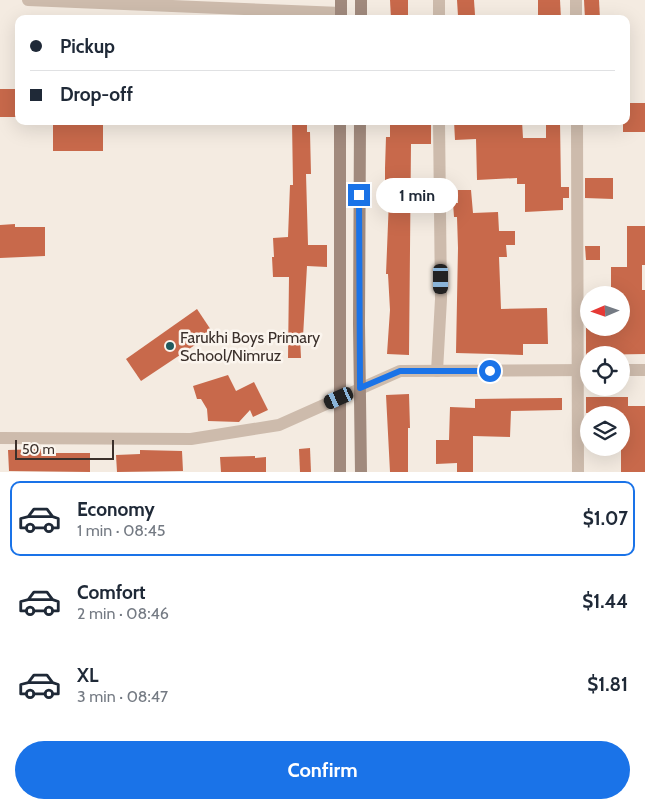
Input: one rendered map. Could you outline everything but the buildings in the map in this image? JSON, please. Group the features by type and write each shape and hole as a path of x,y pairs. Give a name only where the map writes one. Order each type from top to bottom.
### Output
{"street":[{"path":"28,0 341,10"},
{"path":"360,15 361,0"},
{"path":"439,0 439,15"},
{"path":"576,0 576,15"},
{"path":"340,125 340,472"},
{"path":"360,125 361,472"},
{"path":"437,371 441,298 440,125"},
{"path":"577,125 583,346"},
{"path":"0,438 191,439 278,425 400,371 580,370"},
{"path":"630,370 645,370"},
{"path":"578,472 582,396"}],"place":[{"name":"Farukhi Boys Primary School/Nimruz","path":"170,346"}],"route":[{"path":"359,195 358,324 360,388 400,371 490,371"}]}
